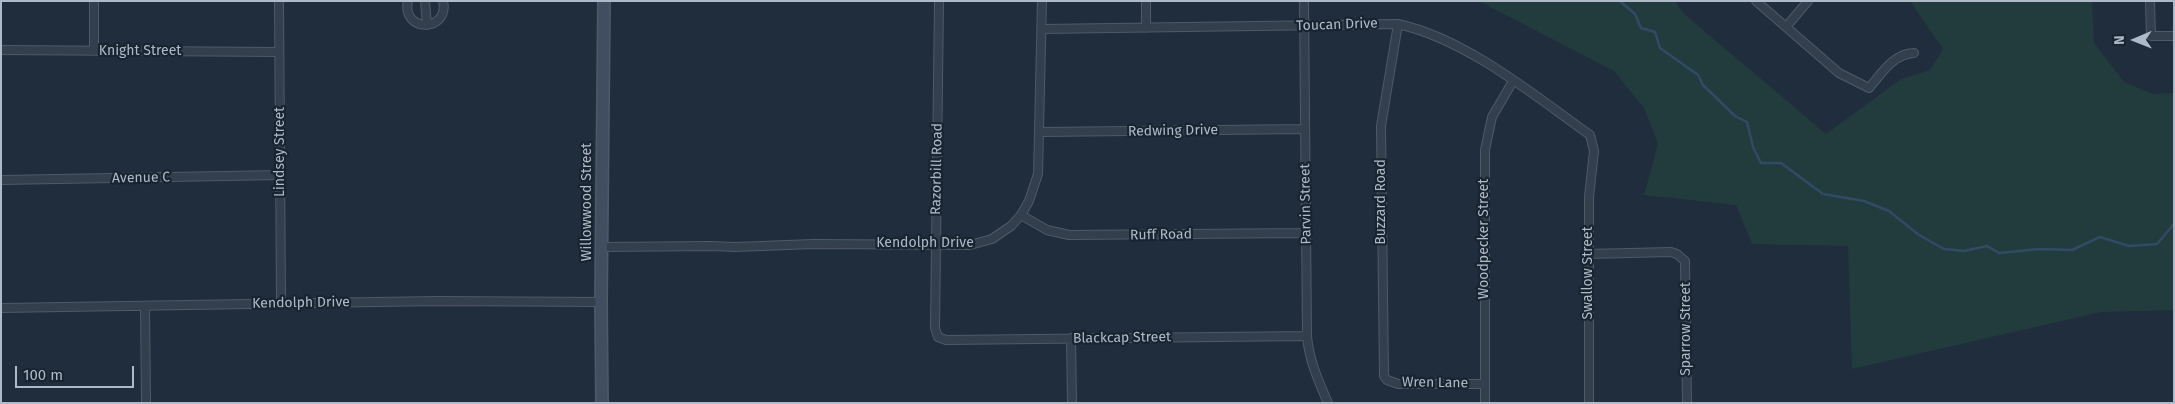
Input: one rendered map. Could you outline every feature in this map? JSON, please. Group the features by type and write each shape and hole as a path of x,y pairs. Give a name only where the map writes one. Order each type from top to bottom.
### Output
{"street":[{"path":"94,1 94,51"},
{"name":"Lindsey Street","path":"279,1 281,303"},
{"path":"408,1 408,12 411,18 415,22 426,25 432,24 441,16 443,1"},
{"path":"425,1 426,25"},
{"name":"Willowwood Street","path":"602,403 601,302 604,1"},
{"name":"Razorbill Road","path":"938,337 934,328 939,1"},
{"name":"Kendolph Drive","path":"602,247 735,247 806,244 958,246 982,243 1002,233 1021,215 1036,186 1040,160 1042,1"},
{"path":"1146,1 1146,28"},
{"name":"Parvin Street","path":"1304,1 1307,336 1308,350 1313,369 1328,403"},
{"path":"1756,1 1839,73 1869,88 1895,59 1907,53 1914,53"},
{"path":"1786,27 1808,1"},
{"path":"2150,1 2151,36 2174,36"},
{"name":"Toucan Drive","path":"1042,29 1398,24 1437,37 1471,54 1590,135 1594,145"},
{"name":"Buzzard Road","path":"1387,380 1383,370 1381,147 1384,107 1398,24"},
{"name":"Knight Street","path":"1,50 279,52"},
{"name":"Woodpecker Street","path":"1485,403 1485,150 1492,117 1513,81"},
{"name":"Redwing Drive","path":"1040,132 1305,129"},
{"name":"Swallow Street","path":"1589,403 1589,196 1594,145"},
{"name":"Avenue C","path":"1,180 280,175"},
{"name":"Ruff Road","path":"1021,215 1047,230 1069,235 1306,233"},
{"name":"Sparrow Street","path":"1588,254 1671,252 1682,257 1686,268 1687,403"},
{"name":"Kendolph Drive","path":"1,308 281,303 601,302"},
{"path":"145,306 146,403"},
{"name":"Blackcap Street","path":"938,337 946,340 1307,336"},
{"path":"1072,338 1072,403"},
{"name":"Wren Lane","path":"1387,380 1398,384 1485,384"}],"green space":[{"path":"1479,1 1675,1 1683,13 1826,134 1901,79 1930,70 1943,49 1910,1 2092,1 2094,43 2124,82 2153,94 2174,93 2174,310 2101,312 1852,369 1848,246 1752,244 1736,205 1644,195 1658,144 1644,108 1614,71"}],"waterway":[{"path":"1620,1 1635,14 1641,28 1655,32 1660,48 1698,75 1703,85 1735,116 1747,122 1753,147 1761,163 1781,163 1823,194 1864,201 1889,211 1919,235 1944,249 1964,251 1987,246 1999,253 2039,249 2072,250 2100,237 2129,246 2157,244 2174,224"}]}
